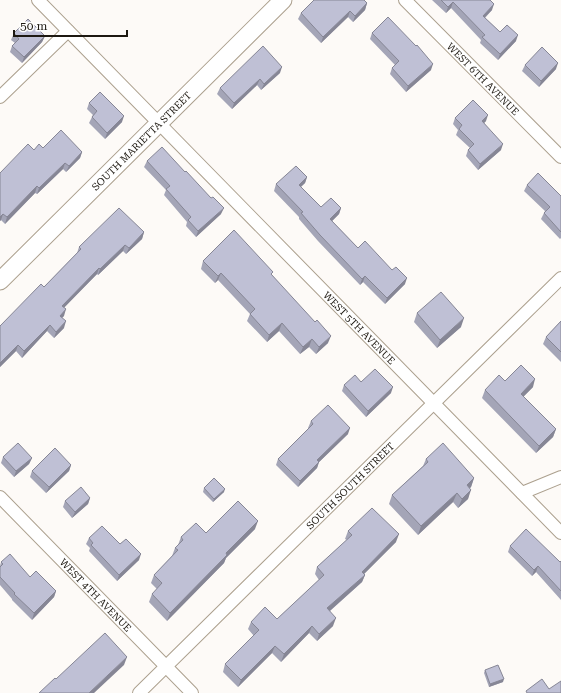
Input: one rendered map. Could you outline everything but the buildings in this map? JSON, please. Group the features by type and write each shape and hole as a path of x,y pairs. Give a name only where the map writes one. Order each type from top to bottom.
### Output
{"main road":[{"name":"SOUTH MARIETTA STREET","path":"0,282 283,0"}],"street":[{"name":"WEST 5TH AVENUE","path":"38,0 561,533"},
{"name":"WEST 6TH AVENUE","path":"405,0 561,157"},
{"path":"0,97 68,31"},
{"name":"SOUTH SOUTH STREET","path":"139,693 561,278"},
{"path":"522,493 561,477"},
{"name":"WEST 4TH AVENUE","path":"0,497 192,693"}]}
